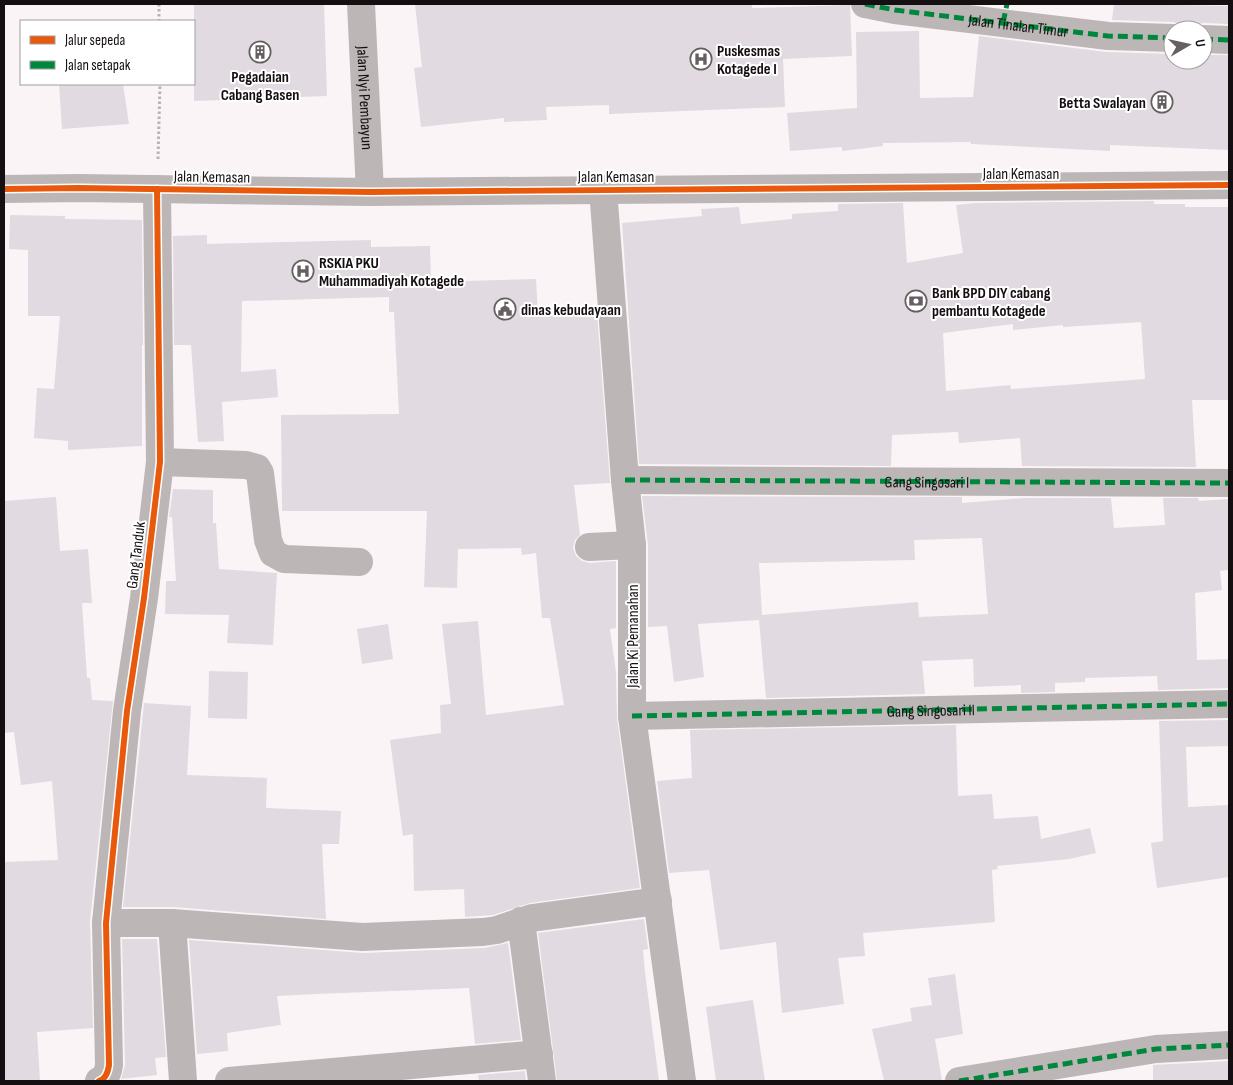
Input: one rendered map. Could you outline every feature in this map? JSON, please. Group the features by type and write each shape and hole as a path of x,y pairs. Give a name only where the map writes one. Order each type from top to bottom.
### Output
{"street":[{"name":"Jalan Nyi Pembayun","path":"361,4 370,192"},
{"name":"Jalan Tinalan Timur","path":"865,4 895,10 1005,13 1108,36 1163,38"},
{"path":"1213,39 1229,40"},
{"name":"Jalan Kemasan","path":"4,189 370,192 1229,185"},
{"name":"Gang Tanduk","path":"99,1081 108,1074 109,1065 106,923 127,711 144,598 160,462 157,189"},
{"name":"Jalan Ki Pemanahan","path":"602,189 625,480 632,545 632,716 682,1081"},
{"path":"160,462 246,464 257,468 260,473 268,540 273,553 284,559 359,562"},
{"name":"Gang Singosari I","path":"625,480 1229,483"},
{"path":"589,547 632,545"},
{"name":"Gang Singosari II","path":"632,716 1229,704"},
{"path":"106,923 172,923 362,937 483,932 497,930 532,918 658,900"},
{"path":"521,921 542,1081"},
{"path":"172,923 183,1081"},
{"path":"959,1081 1156,1049 1229,1045"},
{"path":"229,1081 429,1072 539,1054"}],"path":[{"path":"159,4 159,20"},
{"path":"157,189 160,85"}],"building":[{"name":"Pegadaian Cabang Basen","path":"194,4 324,4 327,96 194,101"},
{"path":"415,4 752,4 752,8 850,5 852,56 783,59 785,107 609,114 609,105 546,107 547,120 504,122 504,118 421,127 414,68 422,67"},
{"path":"1114,4 1229,6 1229,24 1213,23 1213,20 1163,20 1163,22 1112,20"},
{"path":"919,31 920,98 973,97 979,36 1106,52 1163,54 1163,70 1213,70 1213,55 1229,55 1229,150 1110,145 1110,151 971,144 971,142 883,143 883,146 842,151 842,147 790,151 787,113 857,108 856,32"},
{"path":"59,85 123,85 129,124 62,129"},
{"path":"1154,201 1154,204 1185,204 1185,207 1229,207 1229,400 1192,400 1196,467 1022,466 1020,438 959,443 958,432 892,435 891,466 639,464 622,223 702,216 701,209 739,207 741,224 792,219 792,214 838,211 838,204 903,203 907,263 963,253 956,205 975,203","holes":["1141,322 1145,379 1011,389 1010,385 946,391 943,333 1013,324 1013,330 1063,325 1063,327"]},
{"path":"10,215 65,216 65,219 142,220 142,446 68,450 68,441 34,438 37,388 54,389 60,316 28,316 28,250 9,249"},
{"path":"207,235 207,244 371,240 371,247 430,246 431,282 536,279 538,316 597,313 610,483 574,485 580,535 575,540 573,548 576,556 582,561 590,563 616,561 616,628 610,629 616,672 617,718 640,888 530,903 493,915 465,917 464,889 414,891 413,834 403,836 390,740 441,733 440,705 451,704 442,624 478,621 486,715 564,705 550,618 542,618 536,553 522,555 521,548 458,549 457,588 424,587 427,511 282,511 281,415 399,414 394,312 389,312 389,297 242,301 241,372 276,369 278,397 222,402 224,441 198,442 191,345 174,345 173,236"},
{"path":"173,489 213,490 213,523 216,523 219,569 277,573 273,645 227,643 229,615 165,614 166,581 176,581 172,517 169,517"},
{"path":"642,496 962,497 962,503 1025,498 1111,498 1114,528 1165,525 1163,498 1198,498 1199,501 1229,499 1229,570 1220,571 1222,590 1195,593 1197,660 1229,659 1229,688 1158,690 1157,676 1085,678 1085,682 1055,683 1055,692 1021,693 1021,685 974,687 973,659 922,661 925,694 766,698 759,620 698,624 704,677 674,682 667,626 648,627 648,545","holes":["982,538 988,614 919,617 918,602 762,615 759,563 915,560 914,540"]},
{"path":"56,497 60,551 88,549 92,603 82,603 87,678 90,678 92,700 113,701 90,922 93,1028 37,1032 40,1081 4,1081 4,862 58,860 52,781 21,785 14,732 4,733 4,501"},
{"path":"388,624 393,659 362,664 357,629"},
{"path":"209,671 248,672 247,719 208,718"},
{"path":"144,703 191,706 187,775 267,778 266,808 341,811 339,844 322,844 326,919 173,907 123,907"},
{"path":"1229,720 1229,746 1186,747 1188,807 1229,805 1229,877 1157,888 1151,843 1163,841 1159,721"},
{"path":"956,725 958,796 992,794 994,819 1038,816 1041,839 1090,828 1096,853 1069,859 997,866 998,869 992,870 995,922 863,933 865,956 838,958 844,1004 782,1013 776,942 720,950 709,870 669,873 657,781 692,778 690,730"},
{"path":"644,919 648,949 643,950 645,972 659,1081 557,1081 538,933"},
{"path":"122,939 157,939 166,1057 155,1058 157,1075 121,1079 125,1065"},
{"path":"189,940 363,953 484,948 508,943 521,1040 475,1044 469,988 317,994 277,996 281,1025 227,1033 228,1051 197,1054"},
{"path":"955,974 963,1034 935,1039 942,1081 884,1081 872,1029 912,1021 910,1008 932,1005 928,978"},
{"path":"753,1000 765,1081 716,1081 706,1007"},
{"path":"1229,1061 1229,1081 1153,1081 1153,1065"},
{"path":"525,1071 526,1081 479,1081 478,1075"}],"marked path":[{"path":"865,4 895,10 1108,36 1163,38"},
{"path":"1003,23 1007,4"},
{"path":"1213,39 1229,40"},
{"path":"625,480 1229,483"},
{"path":"632,716 1229,704"},
{"path":"959,1081 1156,1049 1229,1045"}],"cycle path":[{"path":"4,189 78,188 370,192 1229,185"},
{"path":"99,1081 106,1075 109,1065 106,923 127,711 144,598 160,462 157,189"}],"place":[{"name":"Pegadaian Cabang Basen","path":"260,52"},
{"name":"Puskesmas Kotagede I","path":"701,59"},
{"name":"Betta Swalayan","path":"1162,102"},
{"name":"RSKIA PKU Muhammadiyah Kotagede","path":"303,271"},
{"name":"Bank BPD DIY cabang pembantu Kotagede","path":"916,301"},
{"name":"dinas kebudayaan","path":"505,309"}]}
